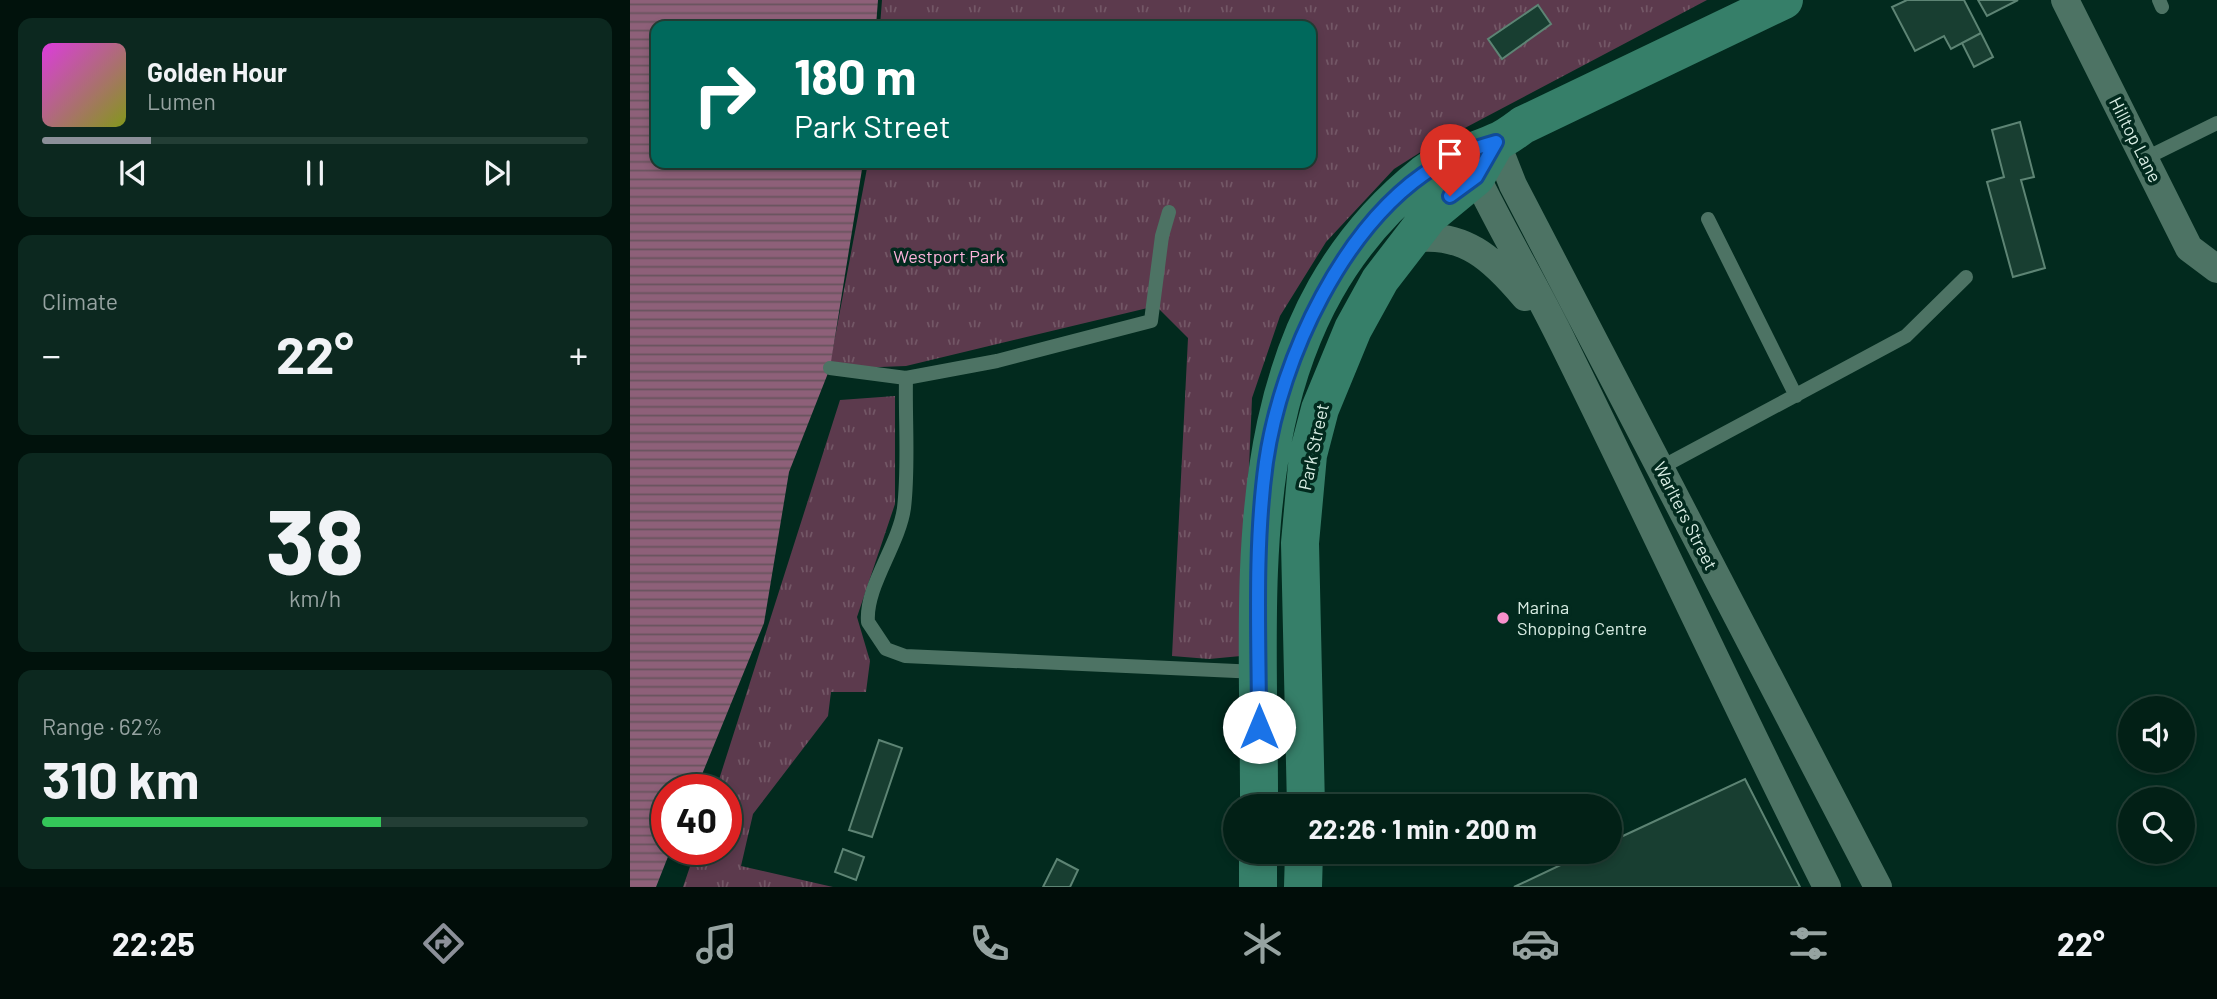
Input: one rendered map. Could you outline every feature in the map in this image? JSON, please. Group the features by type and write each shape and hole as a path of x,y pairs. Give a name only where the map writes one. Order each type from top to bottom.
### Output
{"street":[{"name":"Park Street","path":"1306,794 1300,543 1308,454 1320,409 1353,330 1380,280 1479,157 1523,125 1784,0"},
{"name":"Hilltop Lane","path":"2065,0 2189,248 2217,269"},
{"name":"Park Street","path":"1258,794 1261,503 1267,459 1284,384 1303,336 1343,263 1364,233 1425,174 1479,157"},
{"name":"Warlters Street","path":"1479,157 1489,208 1563,342 1754,742 1827,887"},
{"name":"Warlters Street","path":"1479,157 1513,185 1878,887"},
{"name":"Warlters Street","path":"1411,239 1427,237 1460,241 1502,270 1563,342"},
{"path":"1258,864 1258,887"},
{"path":"1303,887 1304,864"}],"lane":[{"path":"2144,159 2217,123"},
{"path":"830,368 906,378 997,361 1151,320 1161,236 1169,212"},
{"path":"1708,219 1796,396"},
{"path":"1660,468 1906,336 1966,277"},
{"path":"906,378 904,508 899,530 867,613 871,631 886,649 905,656 1205,667 1259,672"}],"green space":[{"name":"Westport Park","path":"882,0 1707,0 1427,148 1394,169 1326,242 1280,316 1252,398 1241,656 1209,659 1172,656 1188,338 1156,306 906,366 829,369 867,168 1316,168 1316,21 880,21"},
{"path":"895,396 895,504 857,617 870,661 866,692 831,692 828,716 753,814 742,862 742,774 721,774 840,400"},
{"path":"691,865 741,865 833,887 683,887"}],"shaded area":[{"path":"630,0 878,0 876,21 651,21 651,168 862,168 830,368 789,472 764,623 702,774 651,774 651,865 665,865 656,887 630,887"}],"building":[{"path":"1907,0 1964,0 1981,33 1951,49 1944,36 1915,51 1892,7"},
{"path":"1978,0 2018,0 1987,16"},
{"path":"1538,5 1551,24 1502,59 1488,39"},
{"path":"1981,33 1993,57 1974,67 1962,43"},
{"path":"2020,122 2034,177 2021,180 2045,268 2013,277 1987,182 2004,177 1992,130"},
{"path":"879,740 902,748 872,837 849,830"},
{"path":"1745,779 1800,887 1514,887 1563,864 1622,864 1622,836"},
{"path":"843,849 864,857 856,880 835,872"},
{"path":"1057,859 1078,870 1070,887 1043,887"}],"place":[{"name":"Marina Shopping Centre","path":"1503,618"}],"route":[{"path":"1259,727 1261,503 1267,459 1284,384 1308,324 1343,263 1382,212 1437,165 1464,151 1496,142 1476,177 1450,196"}]}
